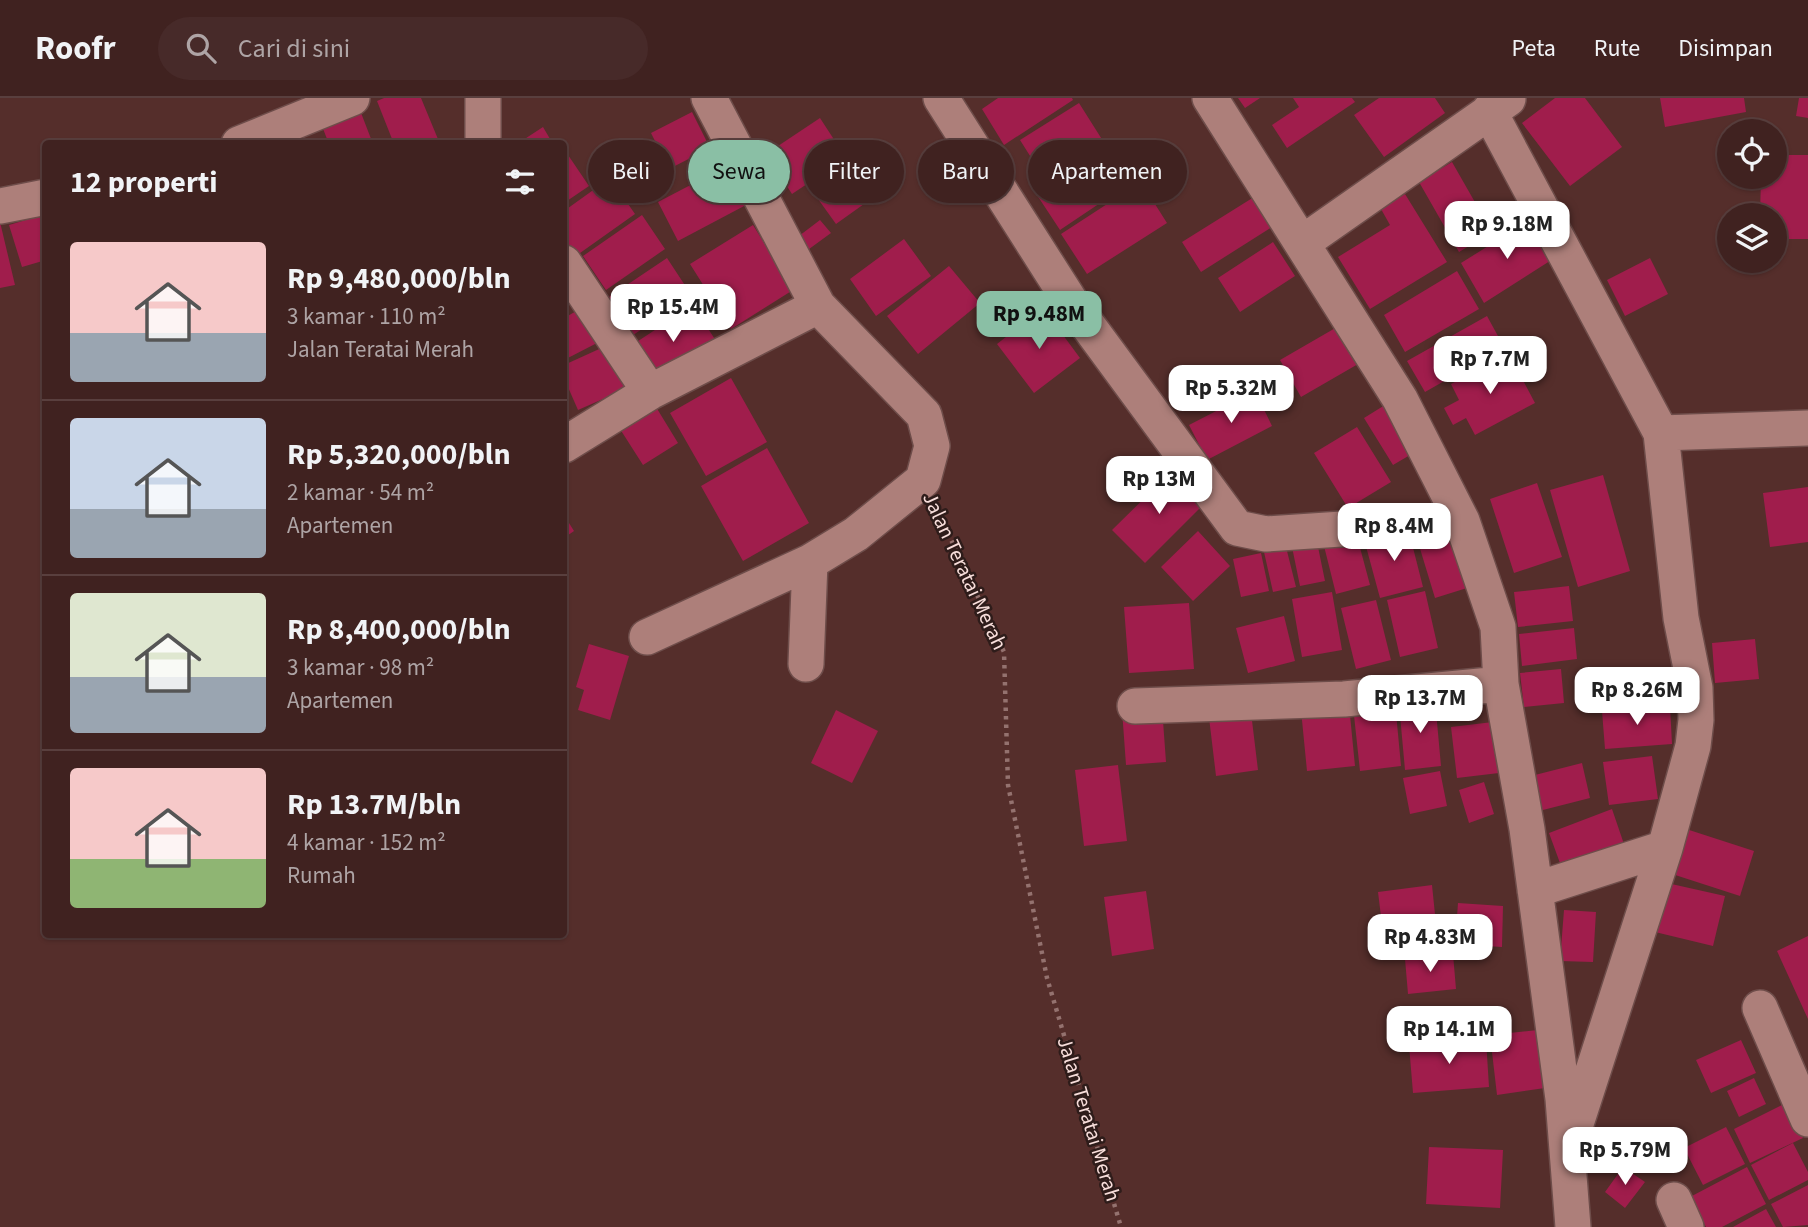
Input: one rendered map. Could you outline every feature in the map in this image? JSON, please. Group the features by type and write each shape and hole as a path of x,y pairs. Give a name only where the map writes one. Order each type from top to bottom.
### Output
{"street":[{"path":"249,140 352,98"},
{"path":"483,98 483,140"},
{"name":"Jalan Teratai Merah","path":"709,98 818,306 924,415 932,446 923,480"},
{"path":"941,98 1070,301 1237,528 1266,534 1462,521"},
{"path":"1210,98 1400,399 1462,521 1498,627 1501,684 1535,890 1567,1152 1573,1227"},
{"path":"1302,243 1499,104 1661,433 1681,618 1695,688 1696,720 1693,746 1665,848 1567,1152"},
{"path":"0,206 42,198"},
{"path":"567,268 650,392"},
{"path":"567,443 650,392 818,306"},
{"path":"1661,433 1808,428"},
{"path":"647,637 810,562 856,534 923,480"},
{"path":"806,664 810,562"},
{"path":"1135,706 1344,699 1501,684"},
{"path":"1535,890 1665,848"},
{"path":"1760,1009 1808,1119"}],"path":[{"name":"Jalan Teratai Merah","path":"923,480 1004,652 1008,785 1042,953 1121,1227"}],"building":[{"path":"384,98 421,98 438,140 392,140 377,101"},
{"path":"998,98 1073,100 1012,140 1001,140 982,109"},
{"path":"1238,98 1260,98 1245,108"},
{"path":"1293,98 1352,98 1355,102 1287,148 1272,125 1299,107"},
{"path":"1379,98 1435,98 1445,113 1384,157 1354,115"},
{"path":"1555,98 1585,98 1622,147 1570,186 1522,123"},
{"path":"1660,98 1744,98 1746,112 1665,127"},
{"path":"1799,98 1808,98 1808,118 1796,116"},
{"path":"1079,103 1102,140 1028,140 1028,153 1020,140"},
{"path":"358,105 371,140 327,140 320,121"},
{"path":"692,112 706,140 688,140 688,159 674,166 674,140 654,140 651,133"},
{"path":"820,118 834,140 804,140 804,186 792,194 790,140 787,140"},
{"path":"543,127 551,140 523,140"},
{"path":"567,153 588,187 567,201"},
{"path":"1787,155 1808,155 1808,239 1787,239 1787,203 1760,203 1761,189 1787,189"},
{"path":"1452,162 1492,232 1459,252 1419,182"},
{"path":"688,186 688,203 746,205 678,241 659,203 674,203 674,194"},
{"path":"588,194 588,203 627,203 635,214 573,258 567,249 567,209"},
{"path":"1405,194 1447,262 1370,309 1338,257 1390,225 1381,209"},
{"path":"1254,197 1272,227 1201,272 1182,242"},
{"path":"821,203 865,203 836,224"},
{"path":"1042,203 1100,203 1060,230"},
{"path":"1109,203 1154,203 1167,223 1087,274 1061,234"},
{"path":"42,215 42,261 22,267 9,225"},
{"path":"642,215 665,249 606,290 583,256"},
{"path":"820,220 831,233 805,252 795,239"},
{"path":"1530,220 1553,259 1484,303 1461,263"},
{"path":"0,222 15,285 0,288"},
{"path":"753,225 793,290 731,329 690,264"},
{"path":"904,239 931,276 876,316 850,279"},
{"path":"1273,242 1295,276 1240,312 1218,278"},
{"path":"667,258 692,296 624,341 600,303"},
{"path":"1650,258 1668,294 1625,316 1607,280"},
{"path":"949,266 980,303 918,354 887,316"},
{"path":"1457,271 1479,309 1405,352 1384,315"},
{"path":"693,305 716,341 653,383 629,347"},
{"path":"1043,308 1080,358 1034,393 997,344"},
{"path":"580,309 597,343 567,358 567,316"},
{"path":"1487,316 1504,347 1425,392 1407,361"},
{"path":"1344,323 1365,360 1301,397 1280,360"},
{"path":"608,345 628,388 578,410 567,385 567,364"},
{"path":"1509,354 1535,403 1475,435 1466,418 1453,425 1444,408 1459,400 1451,384"},
{"path":"731,378 767,442 706,476 670,413"},
{"path":"1255,391 1272,426 1207,460 1189,425"},
{"path":"1393,400 1422,448 1393,465 1364,418"},
{"path":"656,407 678,443 643,465 620,429"},
{"path":"1357,427 1391,482 1348,508 1314,453"},
{"path":"767,448 809,523 743,561 701,486"},
{"path":"1174,469 1206,502 1145,563 1112,530"},
{"path":"1603,475 1630,571 1578,587 1550,490"},
{"path":"1537,483 1562,557 1514,573 1490,499"},
{"path":"1808,487 1808,542 1770,547 1763,493"},
{"path":"567,520 574,531 567,536"},
{"path":"1408,528 1423,587 1380,598 1364,539"},
{"path":"1355,529 1370,585 1336,594 1322,538"},
{"path":"1198,531 1230,566 1193,601 1161,567"},
{"path":"1451,532 1467,588 1435,598 1418,542"},
{"path":"1317,542 1325,581 1300,586 1292,547"},
{"path":"1286,547 1296,587 1273,592 1264,552"},
{"path":"1261,553 1269,591 1241,597 1233,559"},
{"path":"1569,586 1573,621 1518,627 1514,592"},
{"path":"1425,591 1438,648 1400,657 1387,600"},
{"path":"1332,592 1342,650 1302,657 1292,599"},
{"path":"1376,600 1391,660 1356,669 1341,608"},
{"path":"1189,603 1194,669 1129,673 1124,607"},
{"path":"1284,616 1295,661 1248,673 1236,628"},
{"path":"1574,628 1577,659 1522,666 1519,634"},
{"path":"1755,639 1759,679 1715,683 1712,643"},
{"path":"589,644 629,656 610,720 578,710 584,690 576,687"},
{"path":"1561,669 1564,703 1524,707 1520,673"},
{"path":"1435,700 1441,766 1405,770 1399,704"},
{"path":"1395,702 1401,766 1360,771 1353,706"},
{"path":"1250,704 1258,770 1216,776 1208,709"},
{"path":"1349,705 1355,766 1307,771 1301,710"},
{"path":"1670,706 1672,744 1605,749 1602,711"},
{"path":"1162,707 1166,762 1126,765 1122,710"},
{"path":"836,710 878,731 852,783 811,763"},
{"path":"1493,722 1499,773 1457,778 1451,727"},
{"path":"1652,756 1658,799 1609,805 1603,762"},
{"path":"1582,763 1590,798 1539,811 1531,776"},
{"path":"1118,765 1127,841 1084,846 1075,770"},
{"path":"1440,771 1447,806 1410,814 1403,778"},
{"path":"1484,782 1494,814 1469,823 1459,790"},
{"path":"1612,809 1626,850 1564,874 1549,833"},
{"path":"1683,828 1754,851 1740,896 1669,873"},
{"path":"1667,883 1725,896 1713,946 1655,932"},
{"path":"1432,885 1437,934 1384,941 1378,892"},
{"path":"1146,891 1154,949 1112,956 1104,897"},
{"path":"1458,903 1503,906 1502,947 1455,944"},
{"path":"1564,910 1596,912 1593,962 1560,961"},
{"path":"1808,936 1808,1019 1777,951"},
{"path":"1453,954 1456,989 1408,994 1405,959"},
{"path":"1538,1030 1545,1088 1497,1095 1490,1035"},
{"path":"1486,1039 1489,1087 1413,1093 1409,1045"},
{"path":"1741,1040 1756,1073 1711,1093 1696,1060"},
{"path":"1754,1078 1766,1104 1739,1117 1727,1091"},
{"path":"1786,1103 1803,1138 1750,1163 1734,1129"},
{"path":"1726,1127 1745,1164 1703,1185 1684,1148"},
{"path":"1793,1143 1808,1172 1808,1180 1769,1200 1751,1165"},
{"path":"1429,1147 1503,1150 1500,1208 1426,1204"},
{"path":"1623,1167 1645,1182 1625,1208 1605,1192"},
{"path":"1747,1167 1766,1204 1722,1227 1706,1227 1690,1197"},
{"path":"1808,1185 1808,1225 1783,1227 1771,1204"},
{"path":"1766,1209 1776,1227 1733,1227"}]}
